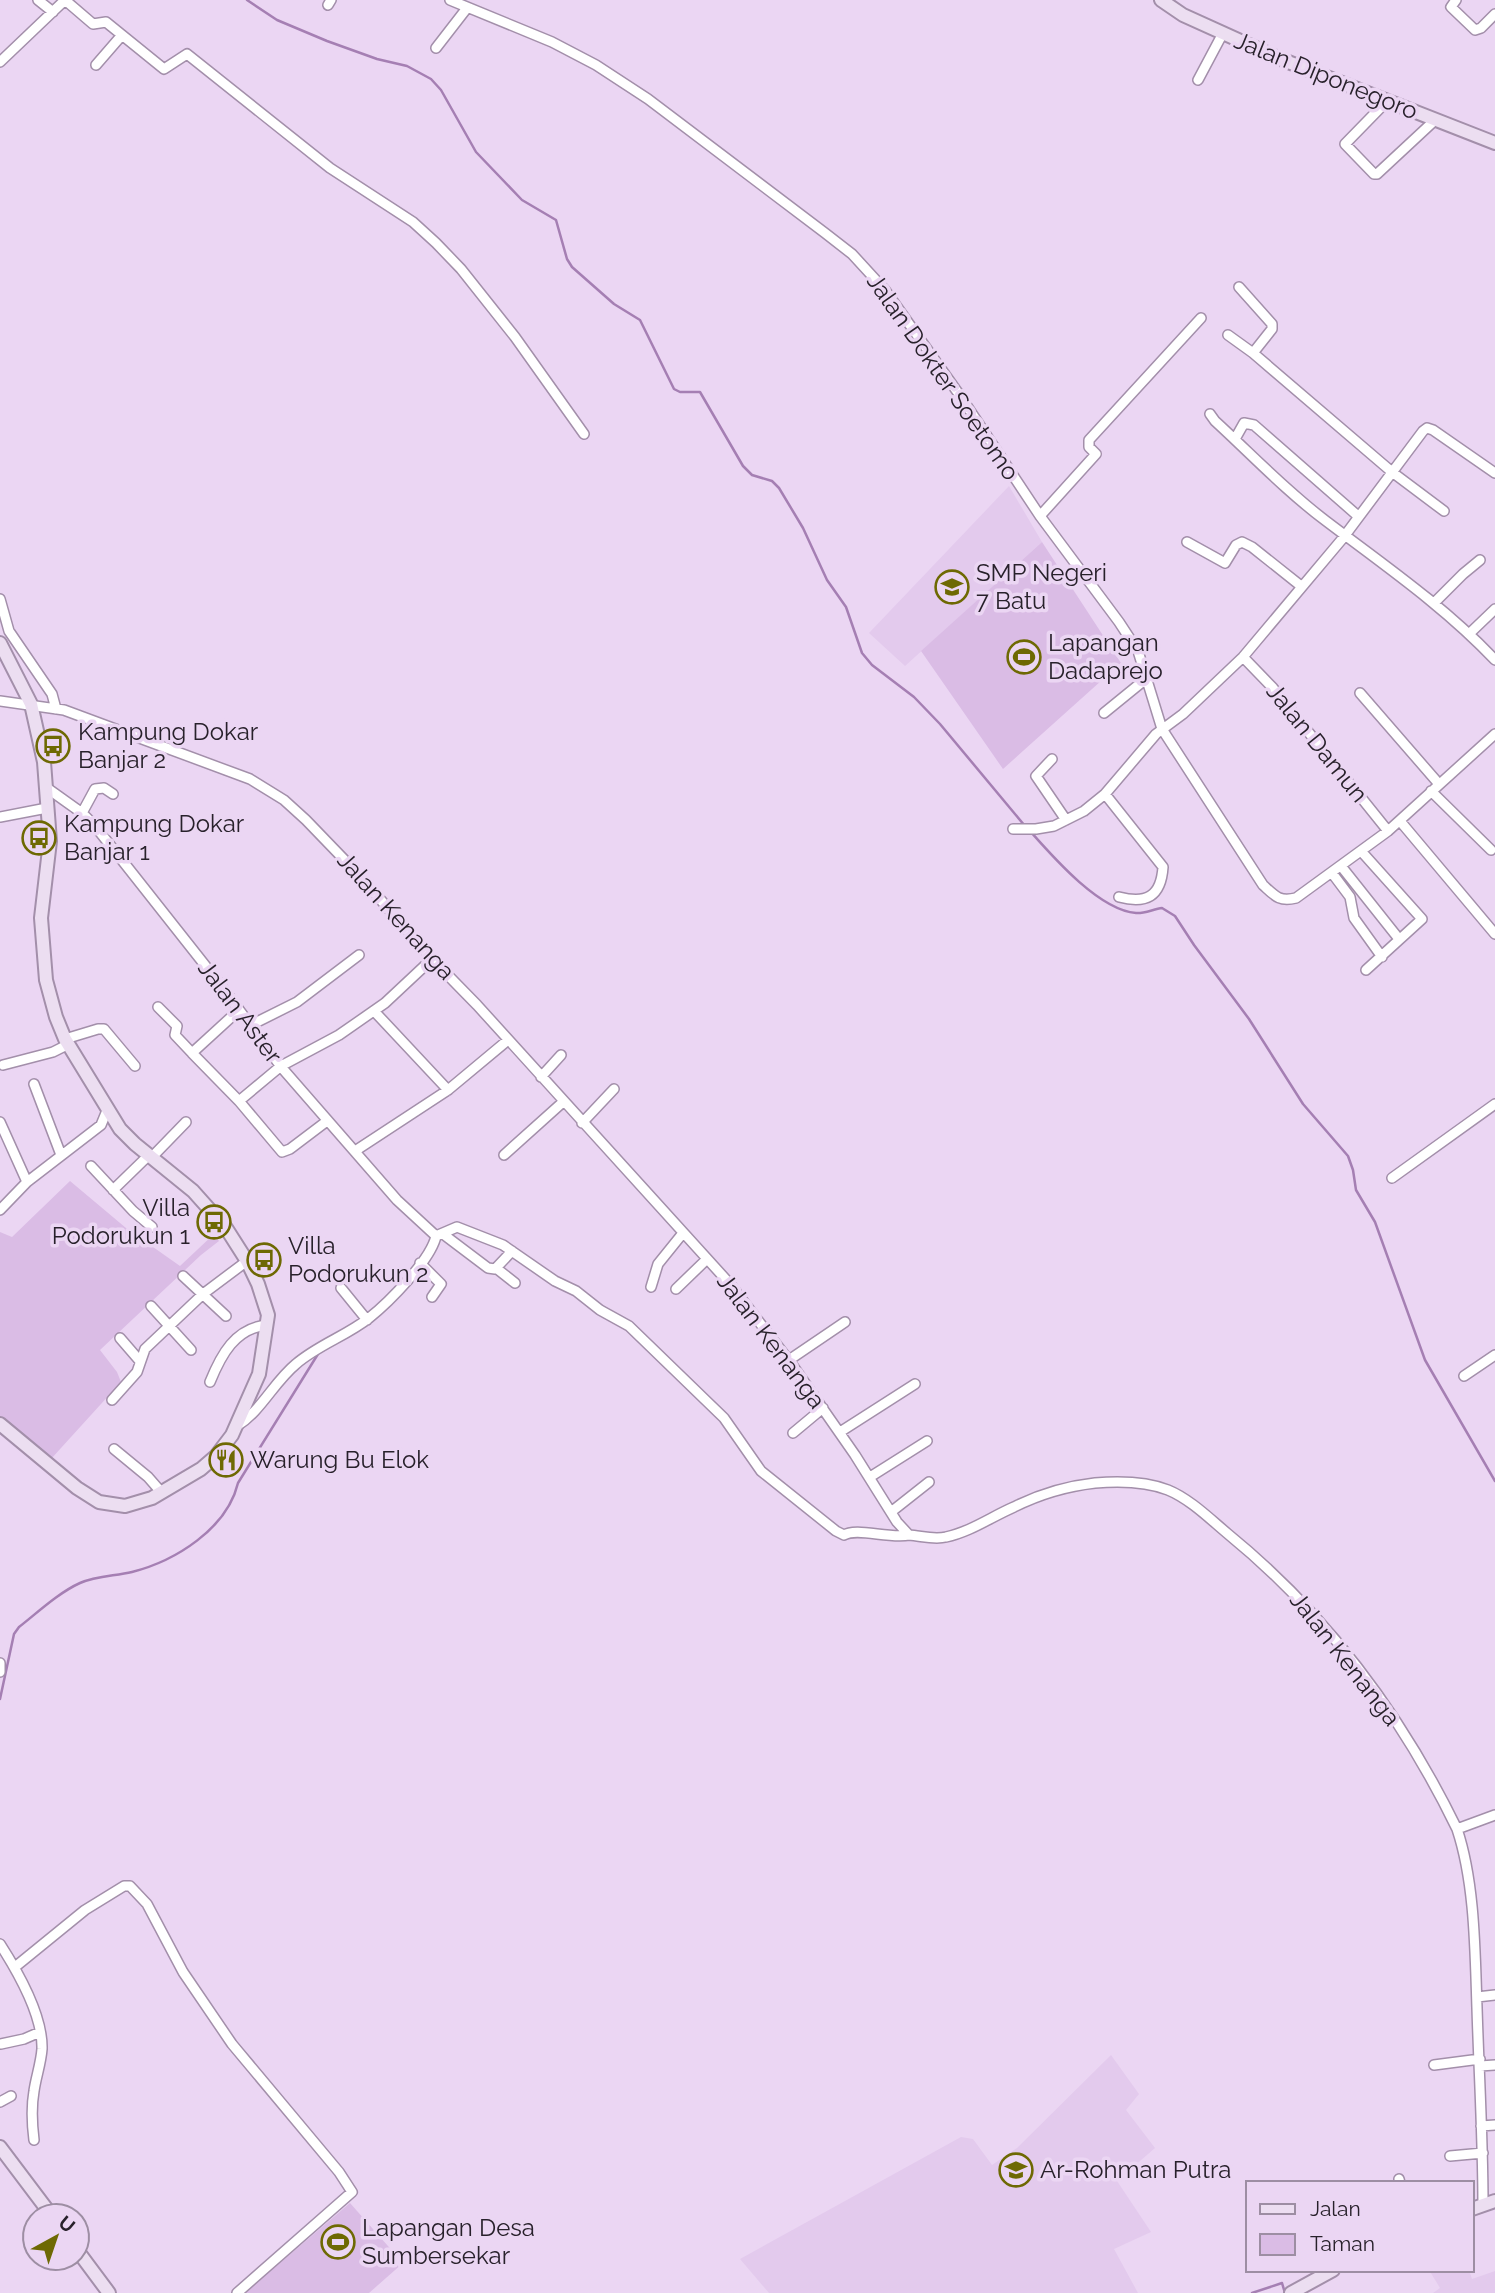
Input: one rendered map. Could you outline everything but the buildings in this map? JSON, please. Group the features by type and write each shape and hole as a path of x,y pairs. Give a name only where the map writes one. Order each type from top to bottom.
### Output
{"main road":[{"name":"Jalan Diponegoro","path":"1161,0 1183,15 1223,33 1385,102 1495,143"},
{"path":"0,643 31,704 44,762 50,841 41,918 46,979 67,1041 120,1129 193,1191 216,1215 247,1261 265,1303 267,1325 259,1374 237,1426 222,1449 189,1477 134,1505 117,1506 99,1502 77,1488 0,1424"},
{"path":"0,2147 41,2202"},
{"path":"91,2269 109,2293"},
{"path":"1295,2291 1329,2272"}],"street":[{"path":"38,0 53,12"},
{"path":"0,62 65,0 93,24 103,21 164,69 187,54 330,169 423,231 461,269 492,307 584,434"},
{"name":"Jalan Dokter Soetomo","path":"450,0 552,42 604,70 648,99 852,254 885,290 961,397 1040,516 1138,651 1162,729 1264,885 1278,898 1286,901 1296,898 1332,873"},
{"path":"1456,0 1451,7 1475,30 1481,28 1495,14"},
{"path":"436,48 467,8"},
{"path":"1198,80 1223,33"},
{"path":"96,65 122,35"},
{"path":"1385,102 1345,144 1374,174 1434,121"},
{"path":"1239,287 1272,324 1272,329 1253,353"},
{"path":"1040,516 1096,454 1089,447 1089,440 1201,318"},
{"path":"1228,335 1253,353 1392,472 1444,511"},
{"path":"1210,414 1306,505 1470,633 1495,660"},
{"path":"1235,439 1244,424 1254,425 1358,516"},
{"path":"1017,829 1036,829 1066,820 1084,811 1105,794 1142,748 1183,714 1243,657 1345,535 1427,428 1495,472"},
{"path":"1187,542 1224,563 1237,543 1242,542 1301,586"},
{"path":"1434,604 1480,560"},
{"path":"0,600 9,631 60,709"},
{"path":"1470,633 1495,609"},
{"name":"Jalan Damun","path":"1243,657 1273,688 1388,831"},
{"path":"1104,713 1147,678"},
{"path":"1360,693 1435,787 1491,850"},
{"name":"Jalan Kenanga","path":"0,701 60,709 250,779 300,814 335,849 432,959 730,1284 789,1360 909,1535 935,1538 957,1534 1015,1506 1083,1485 1110,1482 1144,1483 1173,1493 1216,1524 1268,1567 1313,1612 1375,1691 1409,1740 1457,1829 1472,1914 1480,2063 1483,2205"},
{"path":"1382,957 1354,918 1350,897 1332,873 1400,821 1495,734"},
{"path":"1052,759 1036,776 1066,820"},
{"name":"Jalan Aster","path":"47,788 82,813 95,826 281,1066 397,1200 439,1235 488,1268 496,1268 515,1283"},
{"path":"82,813 95,789 104,788 113,794"},
{"path":"1105,794 1163,867 1158,886 1147,898 1136,901 1119,897"},
{"path":"0,817 47,808"},
{"path":"1400,821 1495,934"},
{"path":"1361,851 1421,916 1421,922 1366,970"},
{"path":"1341,866 1399,939"},
{"path":"251,1025 297,1002 359,955"},
{"path":"239,1101 281,1066 339,1035 374,1011 432,959"},
{"path":"158,1007 177,1026 175,1035 239,1101 282,1152 327,1121"},
{"path":"192,1053 239,1010"},
{"path":"374,1011 448,1090"},
{"path":"3,1065 53,1052 67,1041 104,1029 135,1066"},
{"path":"355,1151 448,1090 508,1040"},
{"path":"541,1077 561,1055"},
{"path":"34,1084 61,1155"},
{"path":"582,1123 614,1089"},
{"path":"504,1155 563,1102"},
{"path":"1392,1178 1495,1104"},
{"path":"0,1210 27,1182 101,1125 108,1108"},
{"path":"0,1122 27,1182"},
{"path":"113,1189 186,1122"},
{"path":"101,1125 120,1129"},
{"path":"91,1166 133,1211 152,1227"},
{"path":"237,1426 255,1411 277,1382 304,1357 368,1320 420,1264 439,1235 453,1227 462,1227 491,1238 555,1281 581,1294 600,1310 629,1325 724,1418 761,1471 836,1531 844,1535 855,1531 890,1537 909,1535"},
{"path":"651,1287 658,1264 683,1233"},
{"path":"496,1268 512,1251"},
{"path":"676,1289 707,1259"},
{"path":"112,1400 137,1372 145,1349 203,1294 247,1261"},
{"path":"420,1264 441,1284 432,1297"},
{"path":"183,1276 226,1317"},
{"path":"341,1288 368,1320"},
{"path":"150,1306 191,1350"},
{"path":"789,1360 845,1322"},
{"path":"210,1382 219,1360 232,1342 250,1328 267,1325"},
{"path":"120,1338 139,1360"},
{"path":"1464,1376 1495,1355"},
{"path":"840,1432 915,1384"},
{"path":"793,1433 823,1408"},
{"path":"870,1477 927,1441"},
{"path":"114,1449 148,1477 162,1493"},
{"path":"891,1512 929,1482"},
{"path":"0,1663 0,1672"},
{"path":"1457,1829 1495,1815"},
{"path":"15,1967 85,1910 124,1886 130,1886 147,1904 183,1972 232,2044 339,2172 352,2192 237,2293"},
{"path":"0,1944 15,1967 33,2007 40,2032 41,2054 32,2112 34,2140"},
{"path":"1477,1997 1495,1995"},
{"path":"1,2045 40,2032"},
{"path":"1434,2065 1495,2065"},
{"path":"0,2102 11,2095"},
{"path":"1481,2126 1495,2125"},
{"path":"1450,2156 1483,2153"}],"shaded area":[{"name":"SMP Negeri 7 Batu","path":"1009,486 1042,542 905,666 869,633"},
{"name":"Ar-Rohman Putra","path":"1111,2055 1139,2094 1126,2110 1155,2148 1117,2181 1151,2232 1114,2249 1138,2293 769,2293 740,2259 961,2137 973,2139 992,2165 1017,2148"},
{"path":"1495,2271 1495,2293 1433,2293 1440,2288 1430,2272 1470,2272 1472,2279"}],"green space":[{"name":"Lapangan Dadaprejo","path":"1042,542 1121,663 1003,769 921,651"},
{"path":"70,1181 126,1228 180,1266 214,1234 219,1241 100,1350 117,1372 121,1382 51,1459 0,1418 0,1232 12,1237"},
{"name":"Lapangan Desa Sumbersekar","path":"350,2203 403,2263 369,2293 245,2293"}],"waterway":[{"path":"247,0 277,20 377,59 407,66 431,79 441,90 476,152 522,200 556,220 567,259 572,267 614,304 640,320 674,389 680,392 700,392 743,466 752,475 772,481 779,488 803,528 827,580 846,607 862,653 872,665 914,697 940,724 1025,826"},
{"path":"1030,831 1078,881 1107,903 1136,913 1162,908 1175,916 1249,1019 1303,1104 1348,1156 1356,1190 1375,1222 1425,1360 1495,1481"},
{"path":"0,1699 14,1634 19,1627 80,1583 148,1567 182,1551 197,1541 223,1515 238,1483 318,1354"},
{"path":"1252,2293 1282,2283 1285,2293"}],"place":[{"name":"SMP Negeri 7 Batu","path":"952,587"},
{"name":"Lapangan Dadaprejo","path":"1024,657"},
{"name":"Kampung Dokar Banjar 2","path":"53,746"},
{"name":"Kampung Dokar Banjar 1","path":"39,838"},
{"name":"Villa Podorukun 1","path":"214,1222"},
{"name":"Villa Podorukun 2","path":"264,1260"},
{"name":"Warung Bu Elok","path":"226,1460"},
{"name":"Ar-Rohman Putra","path":"1016,2170"},
{"name":"Lapangan Desa Sumbersekar","path":"338,2242"}]}
